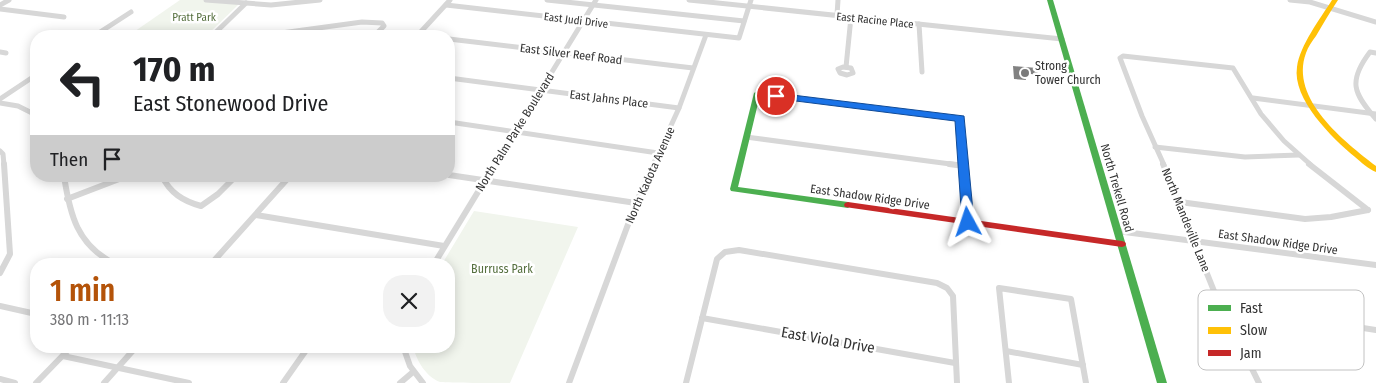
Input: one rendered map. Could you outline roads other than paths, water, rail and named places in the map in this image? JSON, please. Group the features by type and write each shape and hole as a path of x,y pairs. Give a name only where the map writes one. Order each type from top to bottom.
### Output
{"street":[{"path":"0,5 9,0"},
{"path":"206,0 271,5 320,0"},
{"path":"423,30 450,0"},
{"path":"547,0 594,2 744,21"},
{"name":"East Racine Place","path":"689,0 1062,39"},
{"path":"706,35 739,38 751,0"},
{"path":"837,15 838,0"},
{"name":"North Trekell Road","path":"1050,0 1162,383"},
{"path":"1290,0 1310,2 1376,22"},
{"path":"1336,0 1301,58 1298,70 1302,89 1324,123 1339,140 1376,170"},
{"name":"North Palm Parke Boulevard","path":"437,258 594,2"},
{"path":"218,30 246,3"},
{"name":"East Judi Drive","path":"446,5 706,35"},
{"path":"0,9 64,17"},
{"path":"103,30 131,12"},
{"path":"846,67 851,17"},
{"path":"307,30 374,22 382,23 384,26 380,30"},
{"path":"919,24 922,72"},
{"name":"North Kadota Avenue","path":"569,383 636,203 658,153 666,140 706,35"},
{"name":"East Silver Reef Road","path":"455,40 693,68"},
{"path":"1376,53 1370,52 1356,76 1356,85 1360,96 1376,119"},
{"name":"North Mandeville Lane","path":"1214,290 1120,58 1122,56 1233,68 1253,98"},
{"path":"0,101 30,79"},
{"name":"East Jahns Place","path":"455,79 679,108"},
{"path":"964,166 746,137 757,93 960,118 964,166 968,222"},
{"path":"1253,98 1374,114"},
{"path":"1180,202 1305,219 1331,217 1368,210 1299,155 1260,114 1253,98"},
{"path":"0,101 18,106 30,112"},
{"path":"455,123 658,153"},
{"name":"East Shadow Ridge Drive","path":"746,137 734,188 1122,244"},
{"path":"1155,147 1245,157 1299,155"},
{"path":"0,151 3,154 2,186 10,254 0,273"},
{"path":"455,176 636,203"},
{"path":"65,182 73,223 85,244 104,258"},
{"path":"67,199 111,182"},
{"path":"164,182 182,201 201,206 218,194 230,182"},
{"path":"217,258 285,182"},
{"path":"256,215 444,246"},
{"name":"East Shadow Ridge Drive","path":"1117,231 1376,265"},
{"path":"686,383 717,259 724,252 739,250 937,283 947,288 953,296 956,383"},
{"path":"1009,383 999,288 1071,300 1086,383"},
{"path":"0,306 30,313"},
{"name":"East Viola Drive","path":"702,318 955,363"},
{"path":"1006,351 1083,365"},
{"path":"36,383 65,353"},
{"path":"104,383 131,353"},
{"path":"283,383 304,353"},
{"path":"403,353 404,358 413,372 423,383"},
{"path":"62,356 189,383"},
{"name":"North Mandeville Lane","path":"1252,370 1259,383"},
{"path":"400,383 413,372"},
{"path":"0,380 16,383"}],"place":[{"name":"Strong Tower Church","path":"1025,73"}],"park label":[{"name":"Pratt Park","path":"194,17"},
{"name":"Burruss Park","path":"502,269"}]}
